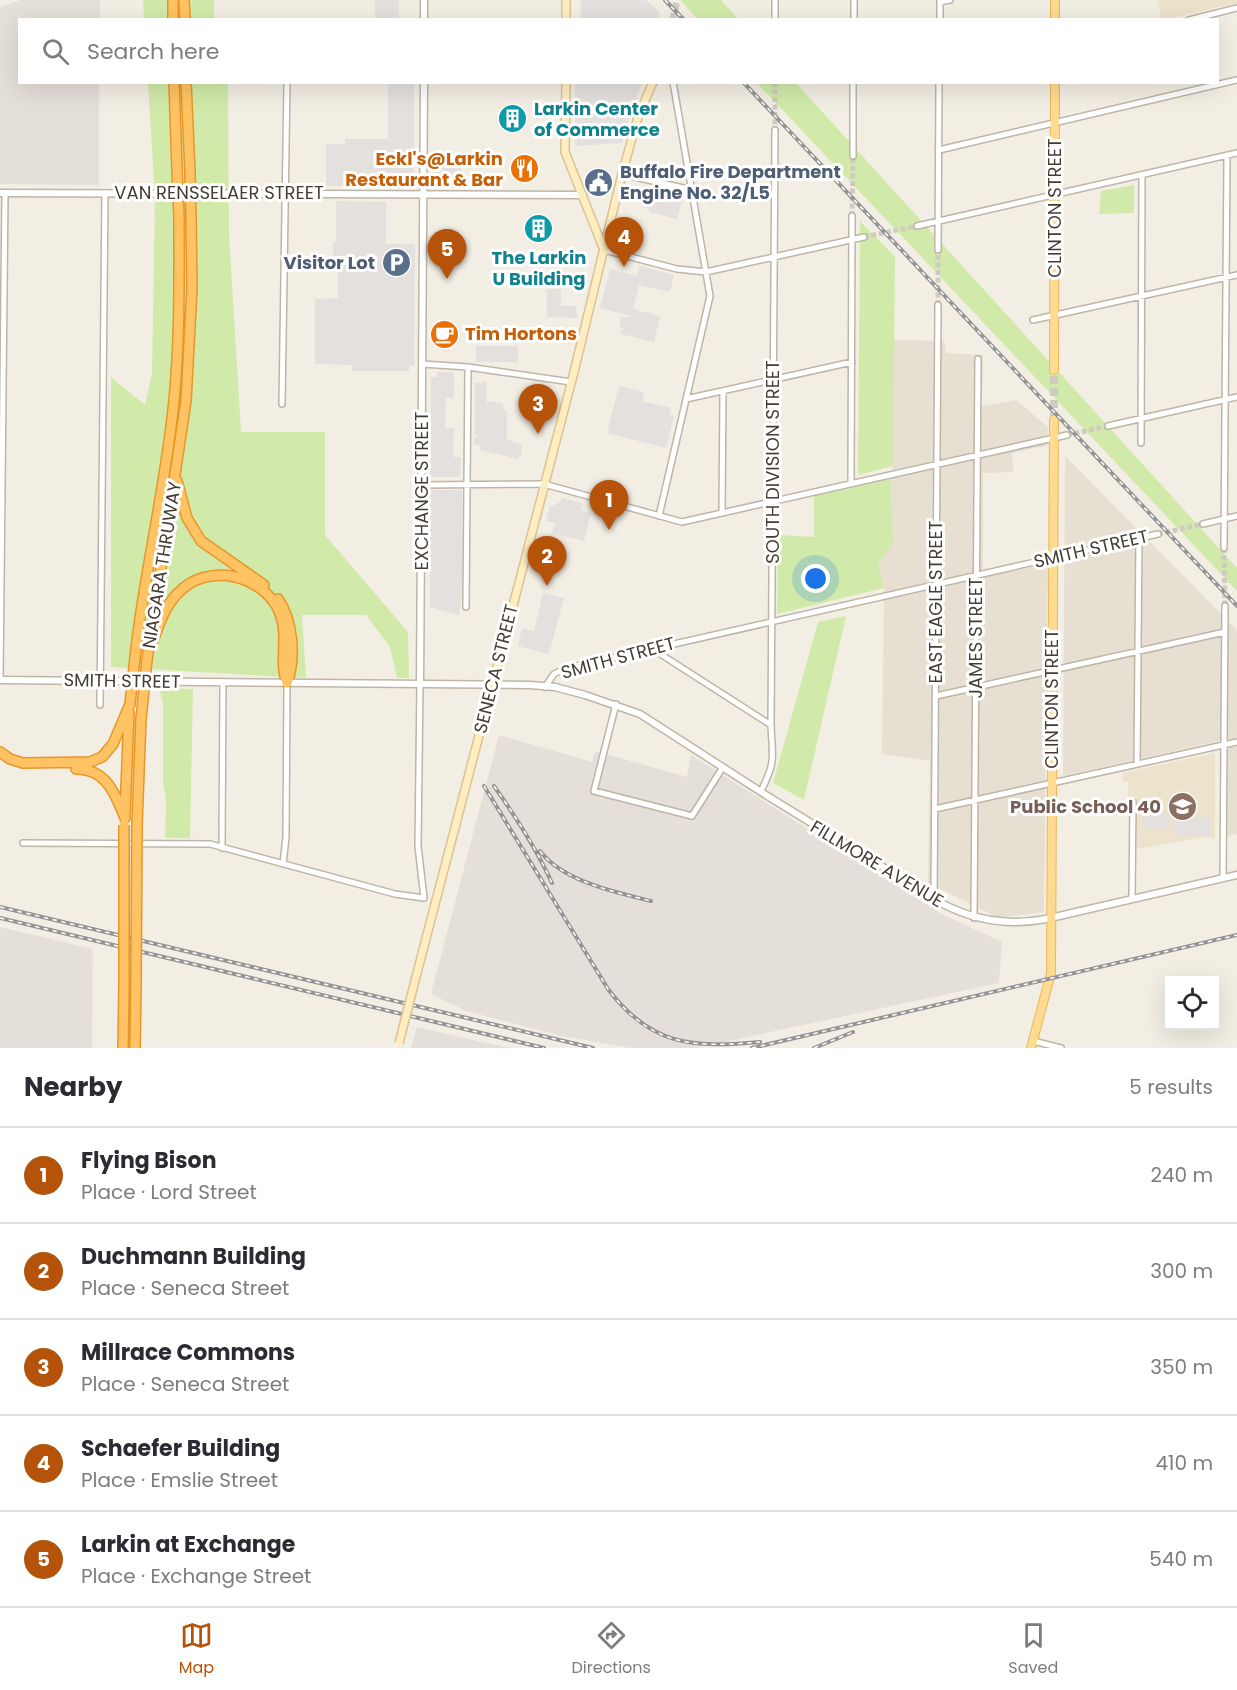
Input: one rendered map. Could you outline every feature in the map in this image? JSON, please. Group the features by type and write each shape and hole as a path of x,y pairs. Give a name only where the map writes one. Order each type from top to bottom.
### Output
{"highway":[{"path":"173,0 173,18"},
{"path":"184,0 185,18"},
{"name":"NIAGARA THRUWAY","path":"0,752 10,759 23,763 90,762 102,757 113,744 130,704 142,601 174,401 180,302 174,84"},
{"name":"NIAGARA THRUWAY","path":"135,1048 137,825 141,719 154,604 176,476 186,401 192,289 186,84"},
{"path":"176,476 187,518 201,541 268,587 285,609 291,628 290,674 287,683"},
{"path":"148,655 164,614 179,592 194,581 206,577 232,576 243,579 262,590 278,609 285,638 284,674 287,683"},
{"path":"123,1048 127,715"},
{"path":"0,759 18,767 82,769 94,772 110,786 124,821"}],"main road":[{"path":"566,0 566,18"},
{"path":"1055,0 1055,18"},
{"path":"566,84 565,152 604,250"},
{"name":"SENECA STREET","path":"398,1045 571,382 622,174 638,117 652,84"},
{"name":"CLINTON STREET","path":"1054,370 1055,84"},
{"name":"CLINTON STREET","path":"1032,1044 1051,973 1053,420"}],"street":[{"path":"424,0 424,18"},
{"path":"775,0 775,18"},
{"path":"854,0 854,18"},
{"path":"940,18 940,1 950,0"},
{"path":"1197,18 1237,8"},
{"path":"939,150 1237,80"},
{"path":"282,404 287,84"},
{"name":"EXCHANGE STREET","path":"283,864 395,894 424,898 418,846 424,84"},
{"path":"659,516 710,296 673,84"},
{"path":"853,156 854,84"},
{"path":"938,250 939,84"},
{"name":"SOUTH DIVISION STREET","path":"761,791 773,765 771,621 775,130"},
{"path":"917,225 1237,153"},
{"path":"1224,548 1227,156"},
{"path":"622,174 692,190"},
{"path":"1141,443 1142,175"},
{"path":"0,680 3,193"},
{"name":"VAN RENSSELAER STREET","path":"3,193 583,195"},
{"path":"100,705 105,193"},
{"path":"851,483 852,216"},
{"path":"604,250 677,269 706,272 864,237"},
{"path":"1033,320 1237,274"},
{"name":"EAST EAGLE STREET","path":"934,899 938,305"},
{"name":"JAMES STREET","path":"974,918 978,359"},
{"path":"686,399 852,362"},
{"path":"422,364 468,367 571,382"},
{"path":"466,607 468,367"},
{"path":"722,513 723,391"},
{"path":"1108,426 1237,397"},
{"path":"421,485 544,484 682,522 1067,435"},
{"path":"1203,524 1237,516"},
{"name":"SMITH STREET","path":"0,680 545,687 558,671 1158,534"},
{"path":"1137,764 1139,538"},
{"path":"1222,878 1225,606"},
{"path":"936,696 1225,632"},
{"path":"651,648 771,725"},
{"path":"222,848 224,682"},
{"path":"24,843 210,844 283,864 286,837 287,683"},
{"name":"FILLMORE AVENUE","path":"545,687 571,691 616,704 640,714 934,899 974,918 1017,923 1050,918 1237,875"},
{"path":"616,704 594,791 692,816 723,767"},
{"path":"935,809 1237,742"},
{"path":"1132,802 1132,899"},
{"path":"1032,1044 1061,1048"}],"shaded area":[{"path":"21,0 100,0 100,18 18,18 18,84 99,84 99,185 0,184 0,7"},
{"path":"375,0 399,0 399,18 375,18"},
{"path":"581,0 646,0 659,12 659,18 581,18"},
{"path":"1157,0 1237,0 1237,3 1171,18 1162,18"},
{"path":"388,84 414,84 414,186 326,186 326,144 345,144 345,139 388,139"},
{"path":"575,84 642,84 622,143 575,146"},
{"path":"433,165 461,166 461,188 433,187"},
{"path":"649,188 683,198 677,219 649,212 650,209 644,207"},
{"path":"336,201 386,202 386,244 415,244 414,366 409,366 409,371 352,371 352,365 315,364 315,299 338,298 338,272 333,271"},
{"path":"639,266 674,275 670,292 639,285 633,309 660,316 654,342 621,334 623,328 619,326 621,316 631,318 631,316 600,308 610,269 637,276"},
{"path":"547,289 561,289 561,306 575,306 578,318 547,317"},
{"path":"894,340 944,341 946,353 983,355 982,406 1016,400 1048,427 1047,446 1012,453 1013,472 983,473 983,577 1048,564 1044,912 999,918 928,883 930,761 882,754 884,588 878,564 893,543 891,479"},
{"path":"476,346 518,346 518,362 476,362"},
{"path":"437,372 454,372 454,398 446,398 445,428 454,428 453,457 461,457 460,477 430,477 431,377 437,377"},
{"path":"486,381 487,404 489,401 503,404 503,410 507,411 507,440 522,444 521,455 518,459 480,450 481,445 474,445 474,437 480,436 475,435 475,383"},
{"path":"619,386 644,392 642,401 671,408 669,415 674,416 666,448 607,433"},
{"path":"1065,456 1237,630 1237,834 1227,836 1228,739 1063,776"},
{"path":"430,490 462,490 462,594 459,615 430,607"},
{"path":"562,498 582,503 581,510 591,513 584,541 552,533 555,523 546,521 550,505 553,506"},
{"path":"543,593 564,598 549,654 518,646 522,628 534,631"},
{"path":"499,735 592,762 595,751 687,777 691,755 942,914 1002,942 999,983 696,1048 631,1048 561,1036 466,1011 431,994"},
{"path":"1215,753 1215,838 1198,838 1137,849 1136,817 1128,817 1128,782 1124,782 1122,773"},
{"path":"1143,813 1170,813 1170,829 1143,829"},
{"path":"1195,817 1212,817 1211,835 1176,837 1173,822"},
{"path":"0,927 93,949 92,1048 0,1048"},
{"path":"417,1027 486,1043 511,1048 411,1048"}],"green space":[{"path":"143,0 214,0 214,18 144,18"},
{"path":"680,0 721,0 737,18 697,18"},
{"path":"148,84 228,84 229,234 241,432 325,432 325,535 408,632 409,678 397,678 390,647 366,615 302,615 306,678 111,667 111,377 145,405 152,374 155,199"},
{"path":"758,84 797,84 1237,568 1237,591"},
{"path":"1134,185 1134,213 1099,214 1101,191"},
{"path":"860,221 895,257 893,466 858,475"},
{"path":"891,479 893,543 878,564 884,588 777,614 778,535 814,537 814,496"},
{"path":"846,616 804,800 773,783 818,622"},
{"path":"159,688 193,689 190,838 165,838 163,703"}],"tunnel":[{"path":"673,18 677,0"},
{"path":"775,84 775,130"},
{"path":"852,216 853,156"},
{"path":"864,237 917,226"},
{"path":"938,250 938,305"},
{"path":"1054,370 1054,420"},
{"path":"1067,435 1108,426"},
{"path":"1158,534 1203,524"},
{"path":"1224,548 1225,606"}],"railway":[{"path":"665,0 682,18"},
{"path":"745,84 1237,606"},
{"path":"484,786 608,989 624,1008 640,1022 675,1039 714,1044 760,1042"},
{"path":"494,786 525,833 552,883"},
{"path":"540,851 550,862 576,878 651,901"},
{"path":"0,907 593,1048"},
{"path":"0,918 544,1048"},
{"path":"752,1048 1237,935"},
{"path":"814,1048 853,1032"}],"place":[{"name":"Larkin Center of Commerce","path":"513,119"},
{"name":"Eckl's@Larkin Restaurant & Bar","path":"524,169"},
{"name":"Buffalo Fire Department Engine No. 32/L5","path":"599,182"},
{"name":"The Larkin U Building","path":"539,229"},
{"name":"Visitor Lot","path":"396,263"},
{"name":"Schaefer Building","path":"624,267"},
{"name":"Larkin at Exchange","path":"447,279"},
{"name":"Tim Hortons","path":"444,334"},
{"name":"Millrace Commons","path":"538,434"},
{"name":"Flying Bison","path":"609,530"},
{"name":"Duchmann Building","path":"547,586"},
{"name":"Public School 40","path":"1182,807"}]}
